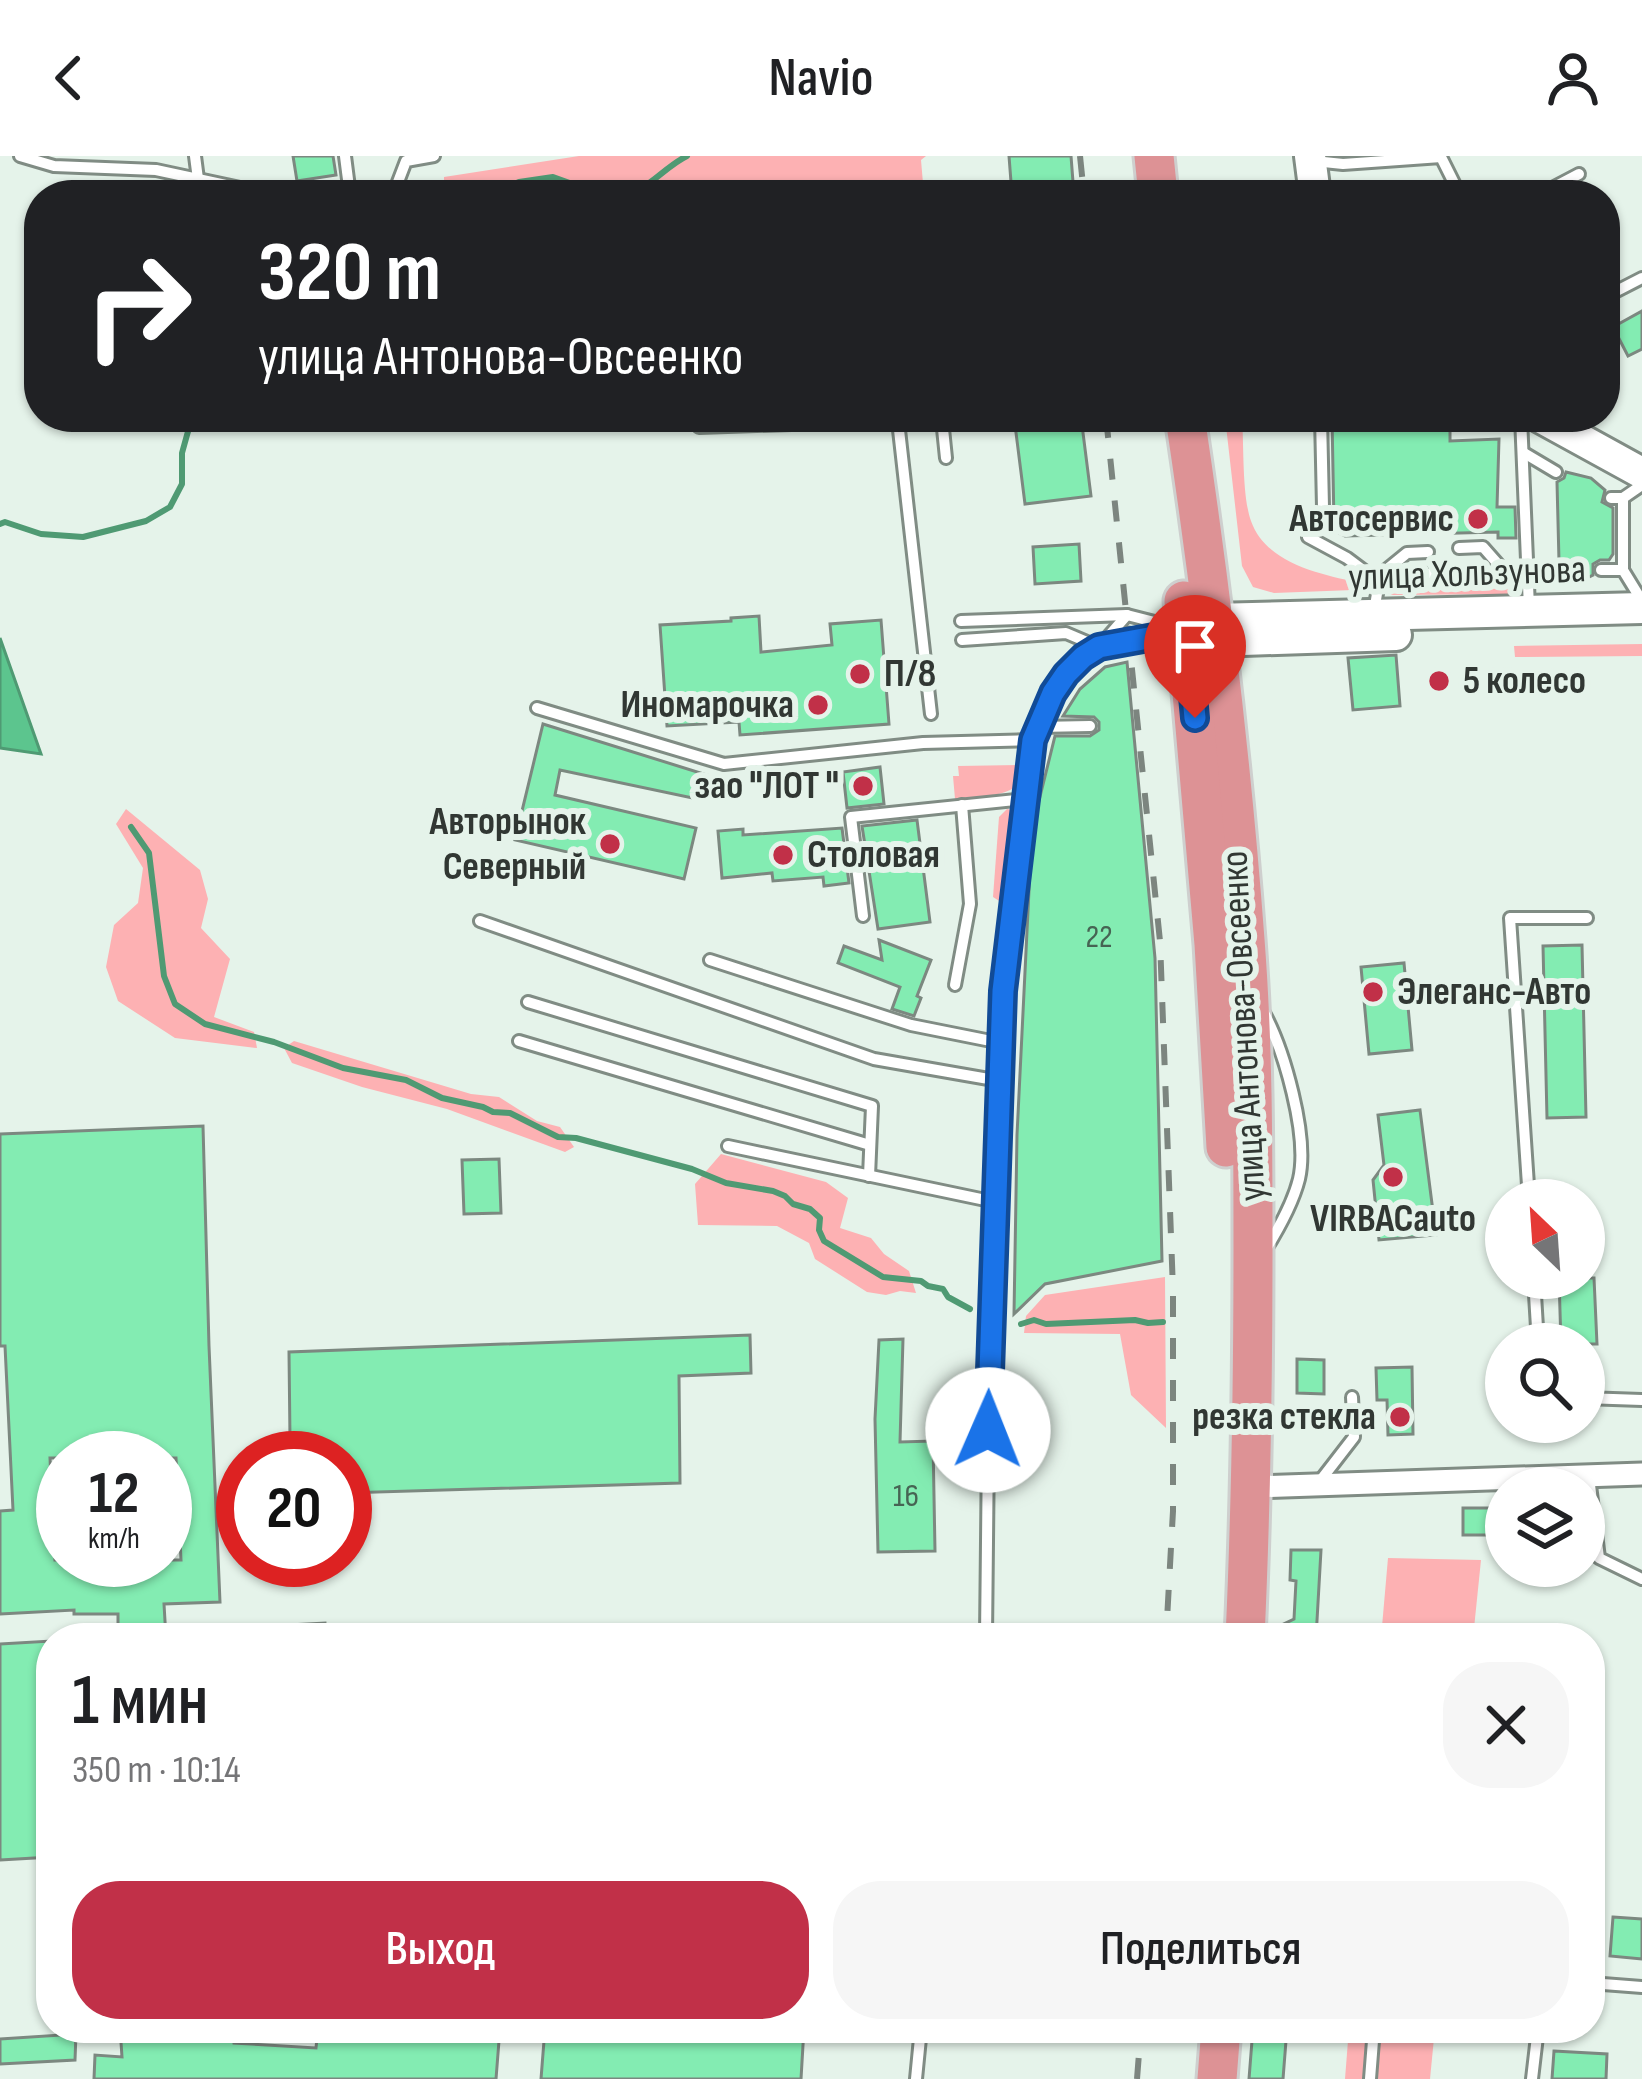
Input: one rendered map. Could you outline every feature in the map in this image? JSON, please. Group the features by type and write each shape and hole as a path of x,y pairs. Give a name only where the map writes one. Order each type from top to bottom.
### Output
{"highway":[{"name":"улица Антонова-Овсеенко","path":"1162,432 1177,522 1223,715 1247,982 1253,1270 1246,1623"},
{"name":"улица Антонова-Овсеенко","path":"1187,432 1208,568 1205,630 1226,1109 1229,1486 1221,1623"},
{"path":"1190,2079 1193,2043"},
{"path":"1216,2079 1220,2043"}],"main road":[{"path":"1583,432 1642,473"},
{"name":"улица Хользунова","path":"1208,568 1229,594 1294,628"},
{"name":"улица Хользунова","path":"1223,715 1231,678 1245,662 1294,628 1529,597 1642,604"},
{"name":"улица Хользунова","path":"1205,630 1642,628"}],"street":[{"path":"1605,1476 1642,1474"},
{"path":"1252,1486 1485,1480"}],"lane":[{"path":"20,156 54,166 156,170 203,180"},
{"path":"195,156 198,179"},
{"path":"399,180 406,160 434,156"},
{"path":"1310,158 1342,164 1441,157 1452,180"},
{"path":"1568,180 1579,174"},
{"path":"899,432 932,714"},
{"path":"943,432 946,458"},
{"path":"1321,432 1323,507 1308,537 1371,576 1504,572"},
{"path":"1522,432 1529,597"},
{"path":"1524,453 1556,472"},
{"path":"1642,485 1617,498 1624,570 1642,604"},
{"path":"1459,548 1483,547 1529,597"},
{"path":"1373,615 1380,575 1407,553 1429,552"},
{"path":"1601,570 1624,570"},
{"path":"1529,597 1559,571"},
{"path":"961,621 1126,615 1205,630"},
{"path":"986,1623 989,1348 1003,991 1033,740 1066,674 1099,647 1126,615"},
{"path":"962,640 1066,633 1099,647 1205,630"},
{"path":"537,708 724,764 923,743 1033,740"},
{"path":"1038,727 1090,726"},
{"path":"862,916 851,817 1025,799"},
{"path":"955,985 970,904 962,805"},
{"path":"1527,1179 1510,918 1586,918"},
{"path":"480,921 874,1059 1000,1081"},
{"path":"710,960 911,1025 1001,1042"},
{"path":"528,1002 872,1106 869,1176"},
{"path":"519,1041 870,1144"},
{"path":"728,1146 995,1202"},
{"path":"1318,1484 1354,1437 1352,1396"},
{"path":"1605,1399 1642,1400"},
{"path":"1605,1561 1642,1579"},
{"path":"1605,1984 1642,1987"},
{"path":"916,2079 920,2043"},
{"path":"1370,2079 1373,2043"},
{"path":"1532,2079 1536,2043"}],"shaded area":[{"path":"579,156 926,156 921,160 923,180 444,177"},
{"path":"1227,432 1243,432 1246,498 1258,536 1298,565 1362,583 1353,590 1274,593 1253,587 1242,566"},
{"path":"1393,580 1507,580 1514,587 1507,594 1393,595 1385,588"},
{"path":"0,638 41,754 0,748"},
{"path":"1642,644 1642,656 1515,657 1514,646"},
{"path":"1024,765 1018,785 1010,790 955,799 953,776 959,776 958,766"},
{"path":"126,809 200,870 208,899 201,928 230,959 214,1017 254,1032 257,1048 175,1038 118,1001 106,967 114,925 138,903 143,868 116,824"},
{"path":"1007,809 1018,815 1019,825 1007,906 993,897 999,817"},
{"path":"294,1041 471,1094 499,1097 537,1121 560,1127 574,1147 565,1152 447,1109 292,1063 284,1048"},
{"path":"721,1154 826,1182 848,1198 840,1228 871,1238 909,1271 916,1293 867,1292 815,1259 809,1243 777,1226 698,1225 695,1184"},
{"path":"1165,1277 1166,1428 1131,1395 1120,1334 1024,1333 1026,1316 1045,1295"},
{"path":"1388,1558 1481,1560 1475,1623 1382,1623"},
{"path":"1348,2043 1434,2043 1430,2079 1345,2079"}],"building":[{"path":"293,156 333,156 336,175 297,180"},
{"path":"1009,156 1071,156 1073,180 1011,180"},
{"path":"1642,311 1642,349 1628,356 1620,341 1620,323"},
{"path":"1016,432 1083,432 1091,496 1025,504"},
{"path":"1332,432 1450,432 1450,441 1499,439 1497,507 1515,507 1516,538 1498,538 1498,532 1345,536 1334,525"},
{"path":"1566,472 1591,478 1605,490 1602,502 1613,508 1613,554 1593,564 1593,575 1560,584 1569,571 1559,561 1557,482"},
{"path":"1079,544 1081,581 1035,584 1033,547"},
{"path":"759,616 761,652 832,645 830,624 881,620 889,724 740,735 739,722 667,726 660,625"},
{"path":"1396,655 1400,706 1353,710 1348,658"},
{"path":"1127,662 1155,958 1162,1261 1045,1284 1014,1314 1017,1135 1032,829 1055,736 1090,736 1099,730 1094,717 1063,716 1080,689 1105,667"},
{"path":"543,724 707,775 702,800 560,770 555,795 696,828 684,879 515,840"},
{"name":"зао \"ЛОТ \"","path":"880,767 884,804 847,808 843,772"},
{"path":"917,820 930,922 878,929 862,826"},
{"path":"842,828 849,883 824,886 823,877 773,881 772,873 722,878 718,831 743,829 743,835"},
{"path":"879,940 931,960 914,1016 892,1009 900,987 838,963 844,946 882,960"},
{"path":"1582,945 1586,1117 1547,1118 1543,946"},
{"path":"1404,963 1412,1050 1369,1054 1361,967"},
{"path":"1420,1110 1436,1235 1379,1240 1373,1180 1384,1165 1378,1115"},
{"path":"203,1126 220,1602 164,1604 165,1623 118,1623 118,1614 74,1614 74,1610 0,1614 0,1511 13,1510 5,1346 0,1346 0,1134"},
{"path":"499,1159 501,1213 464,1214 462,1160"},
{"path":"1560,1299 1595,1299 1596,1323 1560,1323"},
{"path":"750,1335 751,1373 679,1376 680,1483 372,1492 372,1431 290,1431 289,1352"},
{"path":"903,1339 900,1442 933,1441 935,1551 878,1552 875,1419 879,1340"},
{"path":"1297,1359 1324,1360 1324,1394 1297,1393"},
{"name":"резка стекла","path":"1412,1367 1413,1434 1388,1435 1387,1400 1377,1400 1376,1368"},
{"path":"1463,1508 1485,1508 1485,1535 1463,1535"},
{"path":"1291,1550 1321,1550 1317,1623 1286,1623 1294,1619 1296,1581 1290,1580"},
{"path":"36,1642 36,1858 0,1860 0,1644"},
{"path":"1613,1917 1642,1919 1642,1959 1610,1956"},
{"path":"36,2037 36,2043 76,2043 75,2060 0,2064 0,2039"},
{"path":"121,2043 316,2048 316,2043 499,2043 496,2079 94,2079 95,2055 122,2057"},
{"path":"544,2043 803,2043 801,2079 541,2079"},
{"path":"1252,2043 1286,2043 1283,2079 1249,2079"},
{"path":"1554,2051 1607,2054 1606,2079 1552,2079"}],"waterway":[{"path":"652,180 687,156"},
{"path":"533,180 561,180"},
{"path":"0,524 83,537 146,521 170,507 182,484 188,432"},
{"path":"131,827 149,853 164,976 175,1004 205,1024 274,1042 343,1068 406,1080 442,1098 510,1113 558,1137 692,1169 726,1183 773,1191 810,1209 820,1218 824,1241 883,1277 943,1289 970,1309"},
{"path":"1021,1324 1034,1320 1046,1324 1163,1322"}],"railway":[{"path":"1080,156 1082,180"},
{"path":"1108,432 1160,941 1173,1290 1173,1511 1167,1623"},
{"path":"1137,2079 1140,2043"}],"place":[{"name":"Автосервис","path":"1478,519"},
{"name":"П/8","path":"860,674"},
{"name":"5 колесо","path":"1439,681"},
{"name":"Иномарочка","path":"818,705"},
{"name":"зао \"ЛОТ \"","path":"863,786"},
{"name":"Авторынок Северный","path":"610,844"},
{"name":"Столовая","path":"783,855"},
{"name":"Элеганс-Авто","path":"1373,992"},
{"name":"VIRBACauto","path":"1393,1177"},
{"name":"резка стекла","path":"1400,1417"}],"route":[{"path":"988,1430 1003,991 1033,740 1053,693 1083,657 1099,647 1187,631 1195,718"}]}
